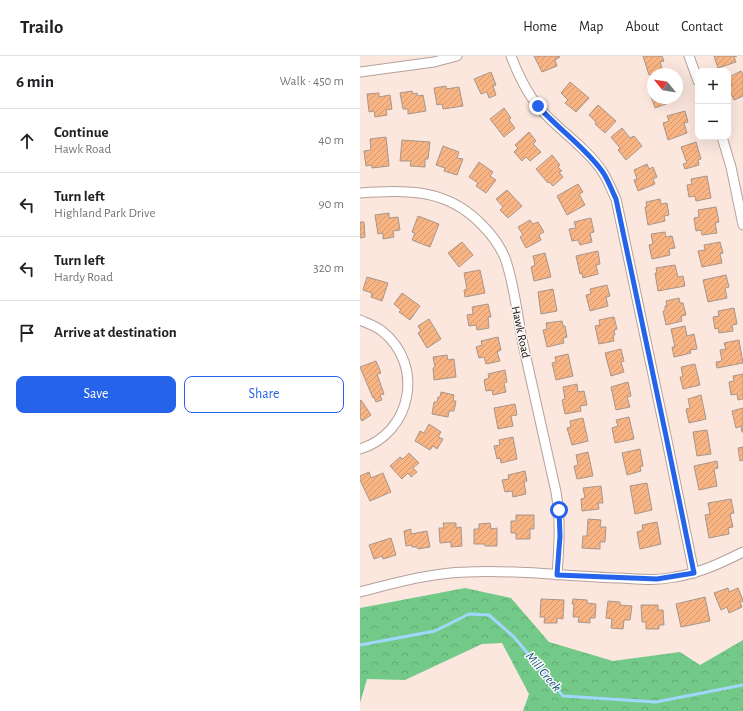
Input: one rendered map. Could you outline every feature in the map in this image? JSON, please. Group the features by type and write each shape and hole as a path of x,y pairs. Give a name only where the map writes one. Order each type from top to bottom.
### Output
{"street":[{"path":"360,72 434,62 457,56"},
{"path":"511,56 520,77 538,106 574,140 601,170 616,199 694,573"},
{"path":"689,56 695,73"},
{"path":"723,140 731,167 743,225"},
{"name":"Hawk Road","path":"360,193 411,192 438,196 454,202 467,210 477,219 498,244 505,258 510,276 523,343 556,492 559,510 560,536 557,575"},
{"path":"360,320 382,330 391,339 404,362 408,378 408,394 403,410 395,426 386,436 374,444 360,449"},
{"path":"360,592 408,580 467,572 500,572 657,579 694,573 713,567 743,552"}],"green space":[{"path":"465,588 511,598 549,642 613,661 680,652 700,665 743,640 743,711 523,711 529,694 502,643 482,644 405,680 367,679 360,703 360,608"}],"building":[{"path":"534,56 560,57 555,60 557,66 542,72"},
{"path":"643,56 662,56 664,61 660,62 662,68 647,69"},
{"path":"714,56 737,56 734,57 736,62 718,68"},
{"path":"741,71 743,74 743,96 734,100 731,94 731,76"},
{"path":"491,72 496,85 493,86 496,95 489,98 487,92 481,94 474,79"},
{"path":"570,82 589,98 576,112 565,103 568,100 561,93"},
{"path":"446,86 446,89 459,87 463,106 443,109 442,104 437,105 434,88"},
{"path":"412,91 413,94 417,93 418,96 423,95 426,111 408,114 408,109 403,109 400,93"},
{"path":"379,93 379,97 390,95 392,109 386,110 387,115 375,117 374,111 369,112 367,94"},
{"path":"654,104 666,104 655,108"},
{"path":"598,105 616,121 605,133 595,124 596,122 589,115"},
{"path":"504,108 511,118 509,120 515,128 504,137 490,119"},
{"path":"685,111 688,122 684,123 687,133 668,140 663,123 669,121 667,116"},
{"path":"622,128 630,138 634,136 642,146 626,160 618,150 620,148 611,137"},
{"path":"529,132 536,141 533,144 541,152 530,161 526,157 522,161 514,152 518,148 515,145"},
{"path":"386,137 389,166 372,168 372,165 366,166 364,151 371,150 370,139"},
{"path":"402,140 430,142 428,159 425,159 425,167 410,166 411,161 400,161"},
{"path":"696,142 701,159 698,160 699,165 685,169 683,164 687,163 681,147"},
{"path":"443,146 459,152 457,158 463,159 457,175 444,171 445,168 436,165"},
{"path":"552,155 560,165 558,167 562,171 559,172 563,177 553,186 549,182 548,183 536,169"},
{"path":"479,162 493,172 490,176 496,180 486,193 476,186 478,183 469,177"},
{"path":"647,164 649,169 653,167 657,177 653,179 655,184 638,191 634,180 637,179 634,170"},
{"path":"707,176 711,198 696,201 695,196 689,197 687,185 692,184 691,179"},
{"path":"578,184 583,192 579,194 585,205 567,215 557,196"},
{"path":"507,190 522,206 508,218 500,210 503,207 496,199"},
{"path":"660,199 661,204 667,203 669,215 664,216 665,221 648,225 645,207 647,207 646,202"},
{"path":"716,207 719,222 715,223 717,233 702,235 701,230 696,231 694,218 699,217 698,210"},
{"path":"389,213 389,218 398,217 400,230 393,231 394,237 383,239 383,233 378,234 375,215"},
{"path":"418,216 439,224 430,247 412,240 415,233 412,232"},
{"path":"591,218 594,232 590,233 592,242 580,245 578,240 572,241 569,229 576,228 574,222"},
{"path":"530,220 533,224 538,222 544,232 539,235 541,240 526,248 520,237 523,235 518,227"},
{"path":"360,222 364,222 365,237 360,238"},
{"path":"665,232 666,237 672,236 675,248 669,249 670,255 652,259 649,245 653,244 651,234"},
{"path":"462,242 473,255 459,267 448,253"},
{"path":"720,242 723,253 720,254 722,263 702,267 698,251 705,250 704,245"},
{"path":"598,251 600,264 596,265 598,274 583,278 582,273 580,274 576,256"},
{"path":"545,253 551,277 534,281 531,267 535,265 533,256"},
{"path":"675,265 678,277 683,276 685,286 658,291 655,273 657,273 656,268"},
{"path":"480,270 485,293 465,297 464,290 467,289 464,273"},
{"path":"726,275 729,287 725,288 727,298 708,302 703,280"},
{"path":"367,277 388,283 382,301 371,297 372,293 363,290"},
{"path":"607,285 610,296 606,297 608,306 590,311 586,295 591,294 590,289"},
{"path":"553,289 557,311 541,314 538,292"},
{"path":"402,293 420,306 410,320 399,312 401,310 394,304"},
{"path":"679,298 680,303 683,303 686,315 681,316 682,321 666,325 663,311 665,311 665,306 667,306 666,301"},
{"path":"488,304 491,317 488,317 489,328 477,330 476,325 469,326 467,315 473,314 472,307"},
{"path":"734,308 737,324 732,325 733,331 719,333 718,328 715,329 713,317 719,316 718,311"},
{"path":"614,317 617,329 614,330 614,341 599,344 595,326 600,325 599,320"},
{"path":"429,319 441,339 427,348 418,333 421,331 418,326"},
{"path":"562,321 563,326 565,326 567,337 563,338 564,343 547,347 543,330 547,329 546,323"},
{"path":"685,326 687,336 694,334 697,349 690,350 691,353 674,357 672,347 675,347 671,329"},
{"path":"498,337 501,350 497,352 500,361 486,364 484,357 479,358 476,347 482,345 481,341"},
{"path":"739,340 743,363 717,368 716,362 722,361 720,350 726,349 724,343"},
{"path":"621,349 624,361 621,362 624,372 611,376 605,353"},
{"path":"568,354 573,376 556,380 552,363 556,362 555,357"},
{"path":"447,355 448,360 454,359 456,377 434,380 433,368 435,367 433,357"},
{"path":"376,361 381,373 377,374 384,394 380,395 382,400 376,402 360,367"},
{"path":"695,364 700,385 683,389 680,377 683,377 681,367"},
{"path":"505,370 507,382 504,383 506,392 493,395 492,390 486,391 484,380 489,378 488,374"},
{"path":"743,374 743,399 738,400 737,394 731,395 729,382 734,381 733,376"},
{"path":"628,382 631,396 627,397 630,407 616,410 611,387"},
{"path":"577,384 578,392 584,391 587,405 580,406 581,411 565,414 562,400 565,399 563,387"},
{"path":"441,392 454,395 453,401 456,401 454,411 449,411 448,417 432,414 434,402 437,402"},
{"path":"701,395 706,419 689,423 686,409 690,408 688,399"},
{"path":"361,400 371,415 362,421 360,418"},
{"path":"515,404 517,415 511,416 513,426 498,429 494,408"},
{"path":"743,408 742,432 741,426 736,428 732,411"},
{"path":"629,417 634,439 615,443 612,428 618,426 616,420"},
{"path":"583,418 588,441 572,445 567,428 571,427 570,421"},
{"path":"429,424 441,432 438,437 443,439 437,449 433,446 430,450 415,441 420,431 424,433"},
{"path":"707,430 711,454 697,456 693,432"},
{"path":"513,437 517,459 501,463 500,458 497,459 494,446 500,445 499,440"},
{"path":"743,447 743,460 740,461 738,448"},
{"path":"640,449 643,466 640,467 641,471 627,475 622,453"},
{"path":"588,452 593,476 577,479 574,466 578,465 576,455"},
{"path":"409,453 419,463 413,468 417,472 411,477 408,473 402,479 390,466 400,457 403,459"},
{"path":"717,461 718,468 714,469 717,486 699,490 694,466"},
{"path":"525,471 527,481 524,482 526,494 513,497 512,491 505,492 502,480 509,479 508,475"},
{"path":"369,472 371,478 383,473 391,492 370,501 360,480 360,476"},
{"path":"647,483 652,510 635,514 630,486"},
{"path":"601,486 603,503 598,503 599,509 582,511 581,499 585,498 583,488"},
{"path":"731,499 734,513 730,514 733,527 728,528 729,534 709,538 705,515 710,514 708,503"},
{"path":"516,515 534,515 534,529 530,529 530,539 516,539 516,533 511,533 511,521 516,521"},
{"path":"588,519 601,520 600,527 606,527 605,542 600,542 600,549 582,548 583,536 587,536"},
{"path":"657,522 661,544 640,549 637,532 643,530 642,525"},
{"path":"443,523 456,523 456,528 461,527 462,546 451,547 451,542 440,543 439,528 444,528"},
{"path":"490,523 491,529 497,528 497,546 474,544 474,529 479,529 479,524"},
{"path":"411,529 411,534 427,531 430,547 418,549 417,547 412,547 412,545 406,546 404,531"},
{"path":"391,538 396,555 383,559 382,556 374,559 369,545"},
{"path":"728,588 729,592 738,588 743,600 740,602 742,607 729,613 727,607 721,610 714,593"},
{"path":"705,597 710,621 681,627 676,604"},
{"path":"541,599 564,600 563,619 557,618 557,623 544,623 545,617 540,617"},
{"path":"573,599 587,600 587,603 596,604 595,618 590,618 590,623 578,622 579,617 573,617"},
{"path":"608,601 620,602 620,605 632,606 630,620 624,620 623,629 611,628 612,619 606,618"},
{"path":"641,605 658,605 658,610 663,610 664,625 659,625 659,629 646,629 646,622 642,622"}],"waterway":[{"name":"Mill Creek","path":"360,645 435,631 469,614 489,615 514,637 563,696 656,702 743,685"}],"route":[{"path":"538,106 574,140 601,170 616,199 694,573 674,578 657,579 557,575 560,536 559,510"}]}
